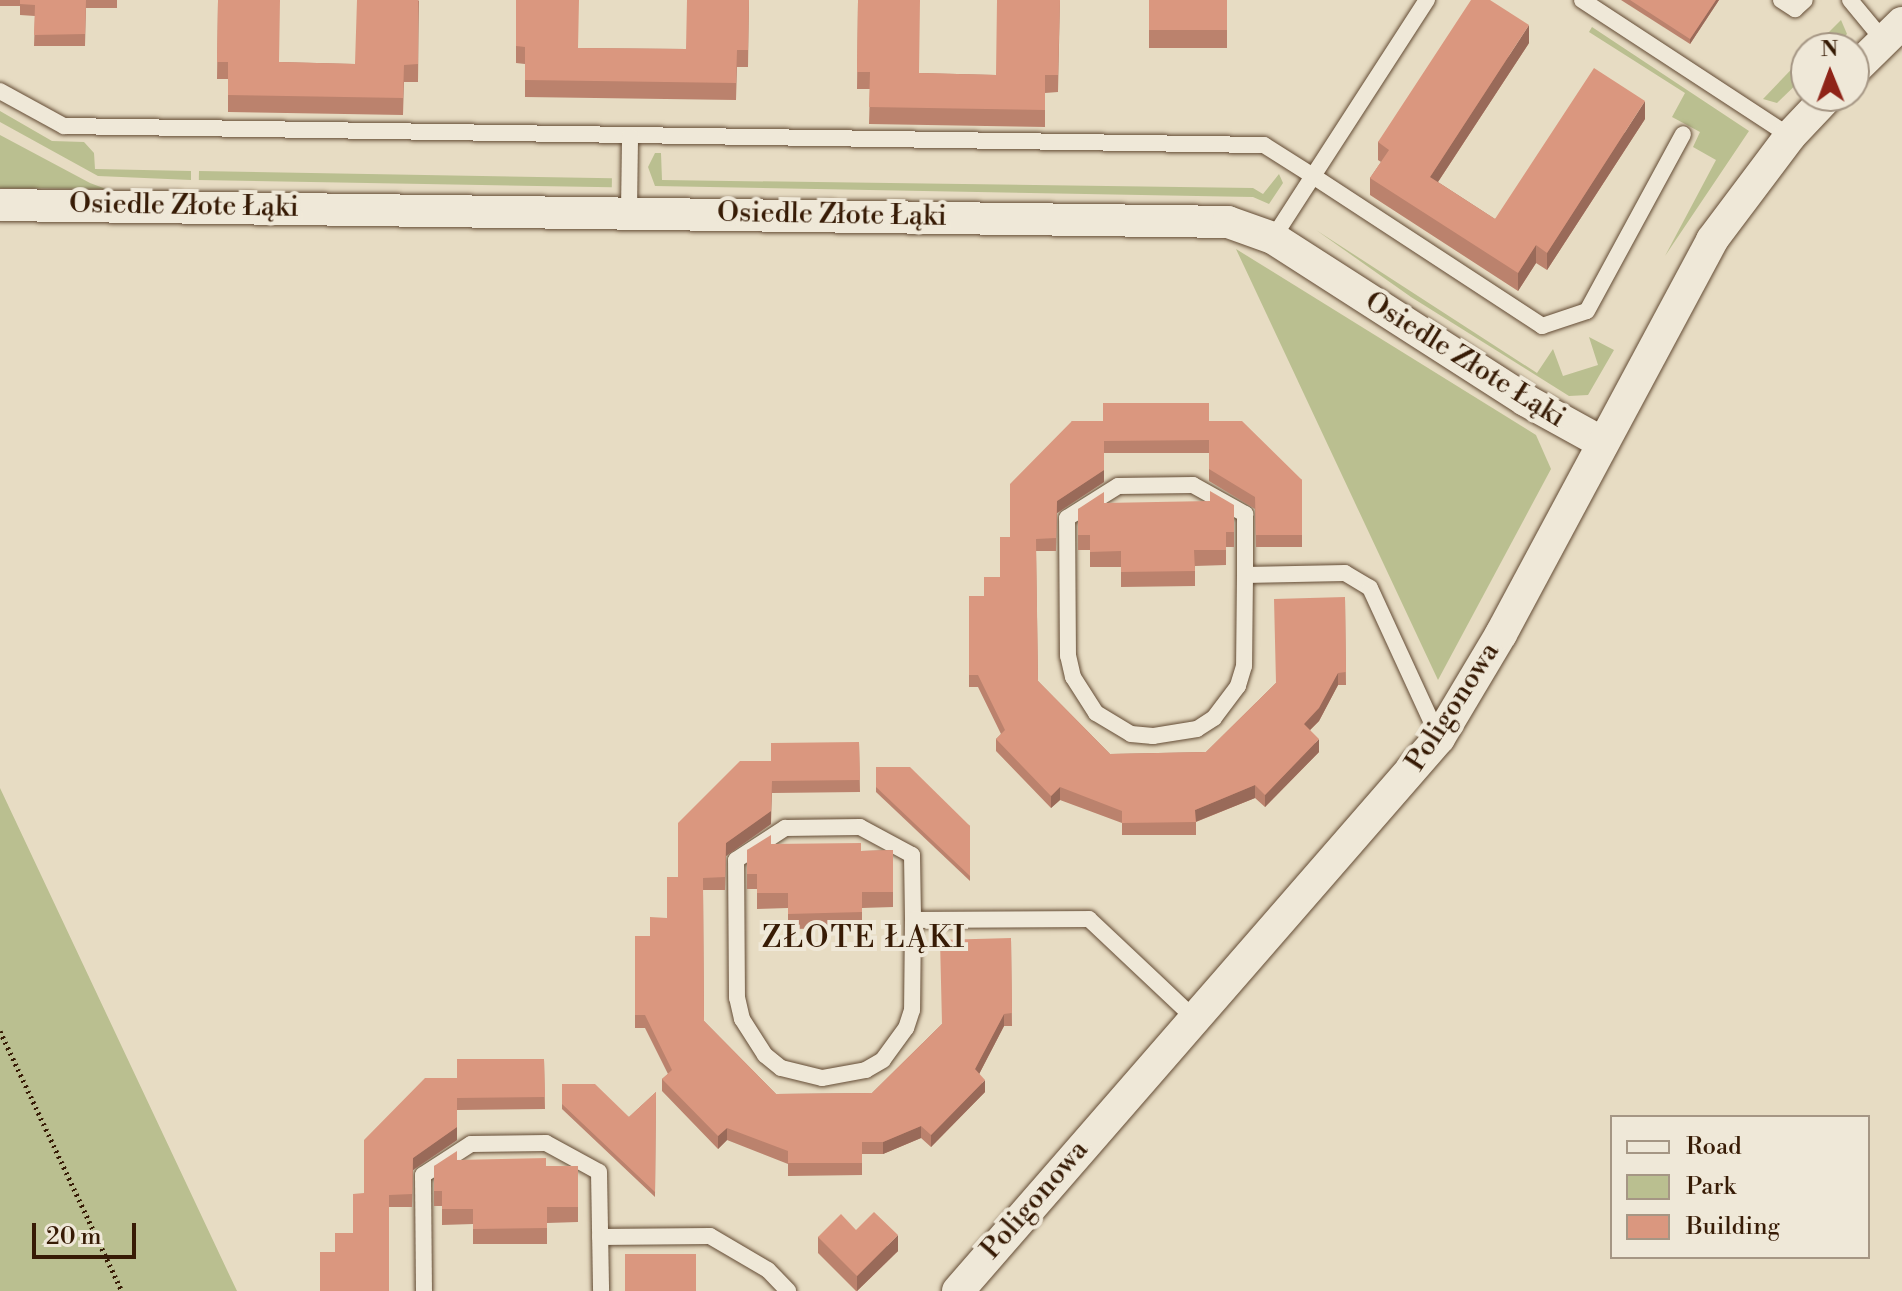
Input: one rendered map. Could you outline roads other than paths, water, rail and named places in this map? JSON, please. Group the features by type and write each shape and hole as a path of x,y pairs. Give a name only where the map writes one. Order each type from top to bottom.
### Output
{"street":[{"path":"1870,54 1893,32"},
{"name":"Poligonowa","path":"958,1291 1439,738 1603,443 1705,251 1790,136 1813,112"},
{"name":"Osiedle Złote Łąki","path":"0,205 629,211 1228,222 1273,238 1525,400 1603,443"}],"lane":[{"path":"1273,238 1427,0"},
{"path":"1582,0 1790,136"},
{"path":"1781,0 1795,9 1805,0"},
{"path":"1850,0 1893,32"},
{"path":"0,91 64,126 1264,145 1542,326 1587,311 1683,134"},
{"path":"629,211 630,136"},
{"path":"1193,485 1245,514 1245,575 1244,666 1238,686 1214,718 1197,729 1153,736 1122,730 1096,713 1073,677 1068,656 1067,518 1118,486 1193,485"},
{"path":"1245,575 1345,573 1360,578 1370,588 1439,738"},
{"path":"860,827 912,855 913,920 912,1010 906,1028 883,1060 866,1070 822,1078 791,1072 765,1055 746,1028 737,998 736,860 785,828 860,827"},
{"path":"913,920 1089,919 1194,1018"},
{"path":"424,1291 423,1175 471,1144 546,1143 599,1172 601,1291"},
{"path":"600,1237 710,1236 768,1270 788,1291"}],"district":[{"name":"ZŁOTE ŁĄKI","path":"864,938"}]}
